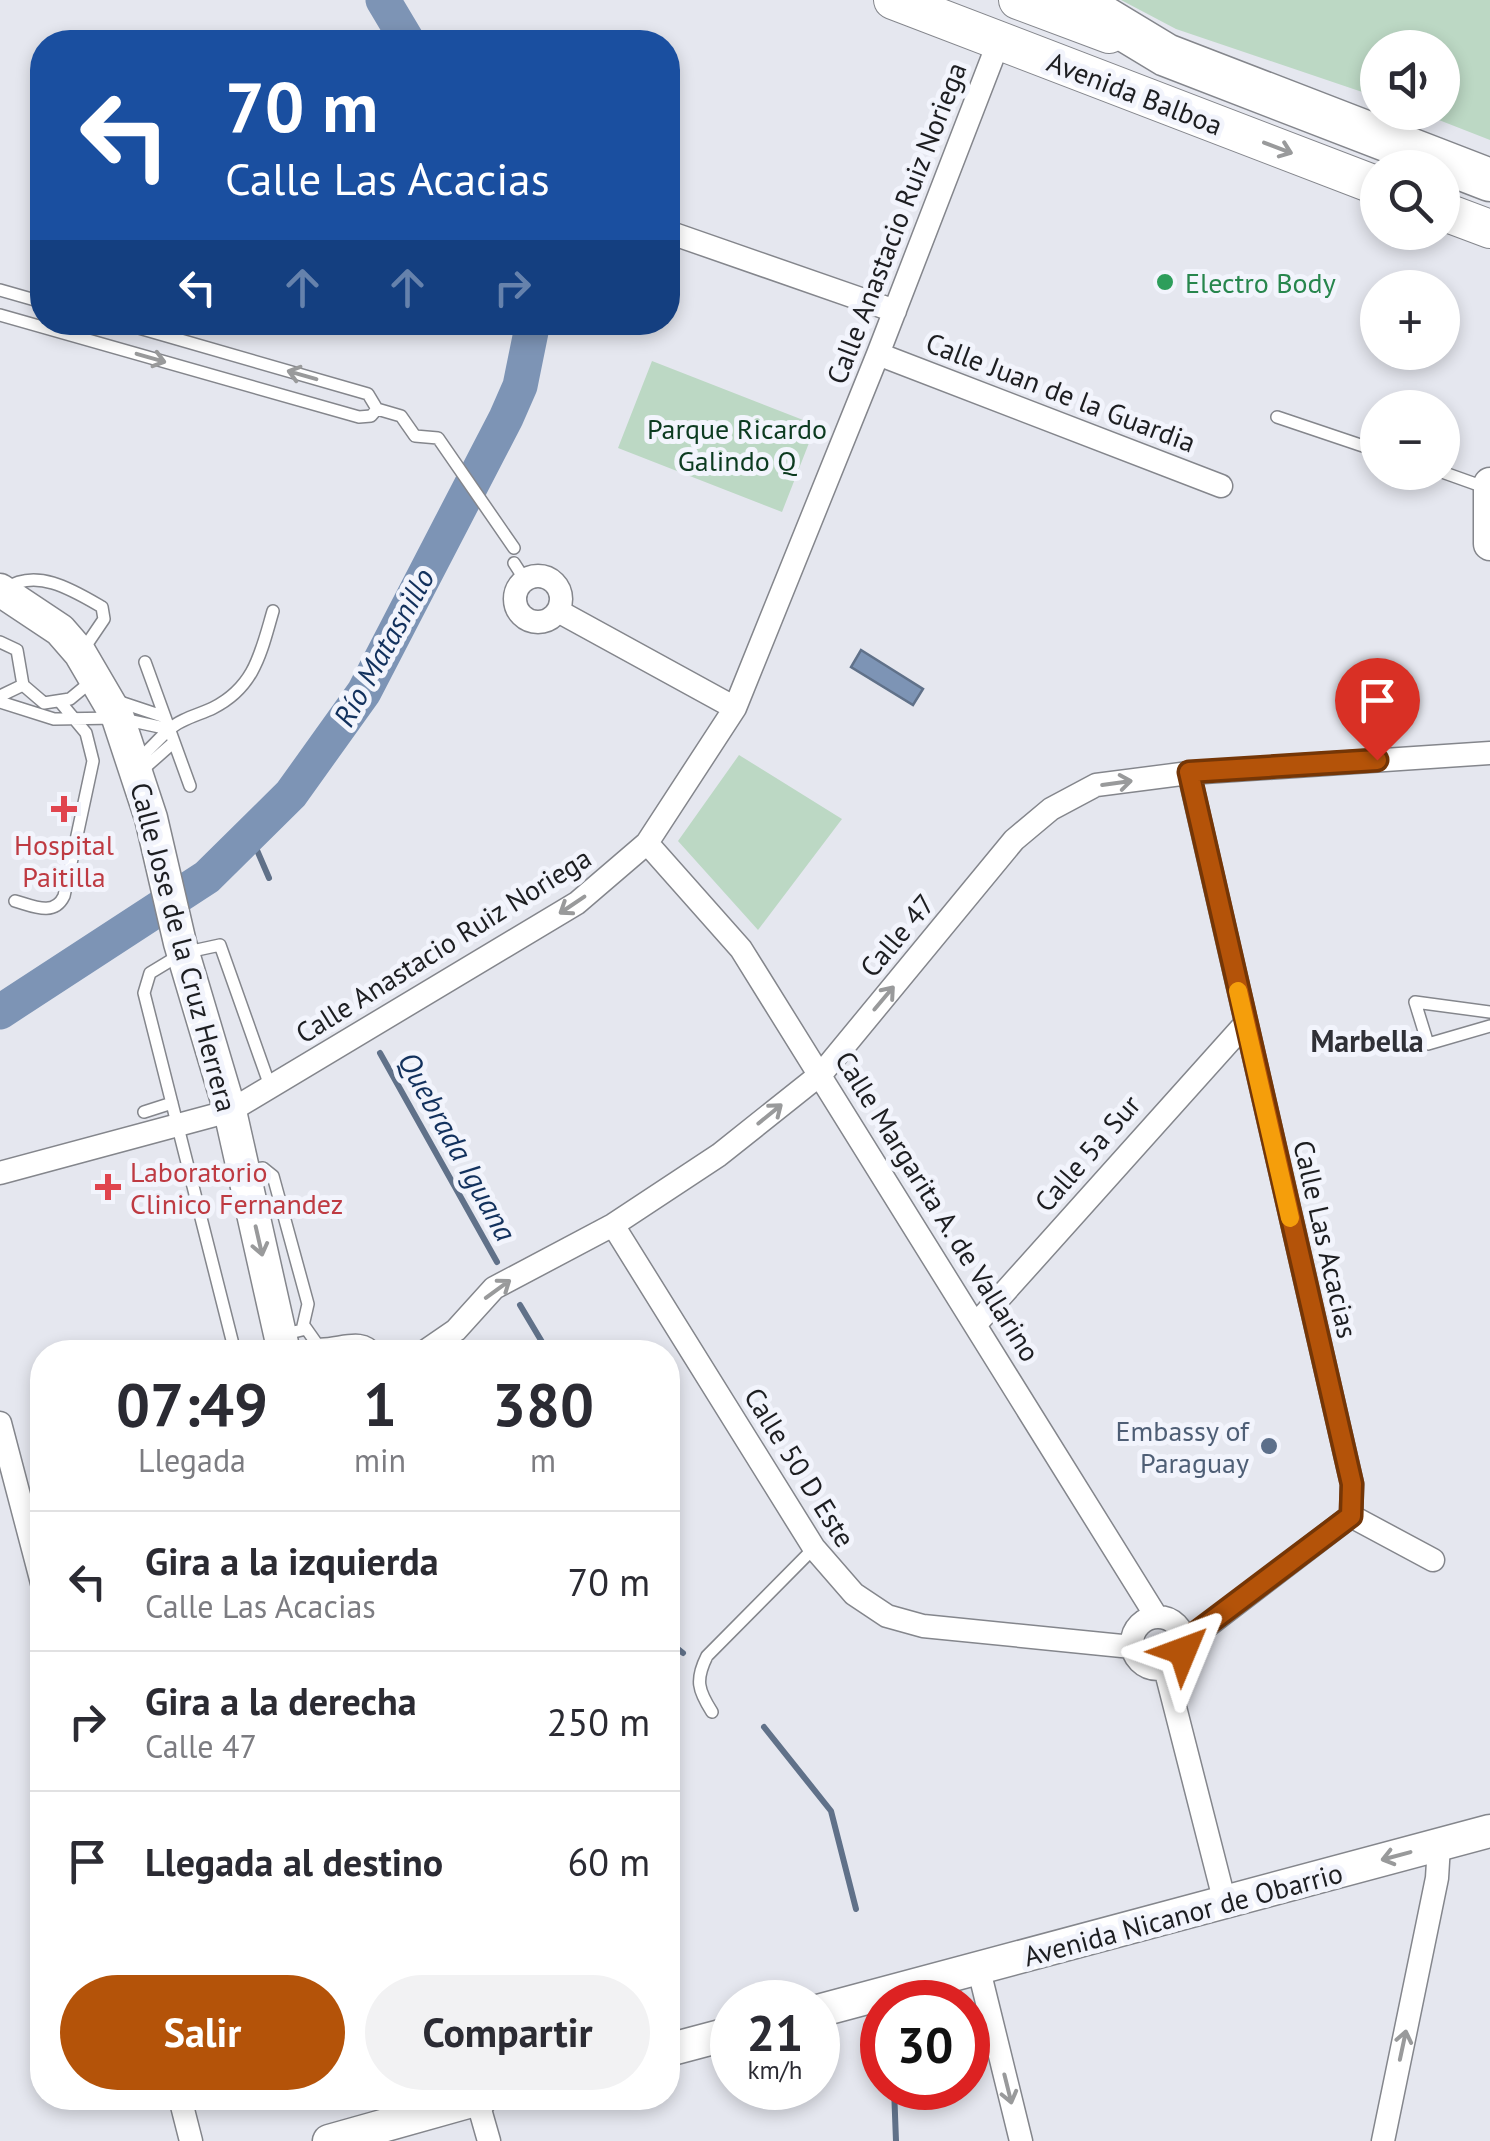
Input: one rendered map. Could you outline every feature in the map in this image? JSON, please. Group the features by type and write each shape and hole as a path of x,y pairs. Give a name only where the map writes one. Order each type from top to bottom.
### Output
{"highway":[{"name":"Avenida Balboa","path":"1075,0 1166,55 1490,180"}],"main road":[{"name":"Avenida Balboa","path":"893,0 1360,179"},
{"name":"Avenida Balboa","path":"1018,0 1166,55"},
{"path":"1460,218 1490,230"},
{"path":"1489,486 1490,544"},
{"name":"Calle Jose de la Cruz Herrera","path":"1,590 38,611 100,687 135,768 290,1338"},
{"name":"Avenida Nicanor de Obarrio","path":"840,2005 1490,1831"},
{"path":"680,2047 710,2039"},
{"path":"328,2141 415,2110"}],"street":[{"name":"Calle Anastacio Ruiz Noriega","path":"0,1173 175,1114 230,1112 576,903 647,843 734,708 878,354 999,40"},
{"path":"680,236 895,311"},
{"name":"Calle Juan de la Guardia","path":"878,354 1221,486"},
{"path":"520,572 556,586 561,598 558,611 541,622 522,616 515,597 520,572"},
{"path":"558,611 734,708"},
{"name":"Calle 47","path":"441,1340 456,1330 494,1288 613,1225 719,1155 822,1073 1014,840 1039,819 1096,786 1189,772 1490,753"},
{"name":"Calle Las Acacias","path":"1189,772 1352,1484 1351,1516"},
{"name":"Calle Margarita A. de Vallarino","path":"647,843 741,949 822,1073 1156,1616"},
{"name":"Calle 5a Sur","path":"976,1324 1245,1024"},
{"name":"Calle 50 D Este","path":"613,1225 814,1548 854,1594 887,1616 923,1626 1132,1647"},
{"path":"0,1424 30,1538"},
{"path":"1185,1643 1179,1627 1156,1616 1135,1630 1132,1647 1148,1667 1165,1668 1179,1659 1185,1643 1351,1516 1433,1560"},
{"path":"1165,1668 1225,1903"},
{"path":"1383,2141 1437,1878 1439,1845"},
{"path":"979,1970 1021,2141"},
{"path":"183,2110 192,2141"},
{"path":"482,2110 489,2141"}],"lane":[{"path":"0,290 30,299"},
{"path":"0,316 30,324"},
{"path":"68,335 359,417 370,416 376,408 375,398 368,394 163,335"},
{"path":"376,408 401,416 414,436 438,438 514,548"},
{"path":"1277,418 1360,445"},
{"path":"1460,477 1489,486"},
{"path":"1,590 19,580 42,581 102,607 100,687 76,720"},
{"path":"100,687 167,723 219,705 248,682 256,670 273,611"},
{"path":"0,642 18,650 23,685 44,703 61,703 100,687"},
{"path":"145,662 190,786"},
{"path":"0,699 23,685"},
{"path":"100,687 167,723"},
{"path":"0,699 54,719 76,720"},
{"path":"15,902 49,909 59,905 64,896 94,761 92,746 61,703"},
{"path":"135,768 158,745 167,723"},
{"path":"135,768 174,742"},
{"path":"233,1340 144,988 150,974 181,948 213,943 224,949 271,1087"},
{"path":"1490,1012 1415,1002 1428,1044 1490,1026"},
{"path":"144,1112 175,1114"},
{"path":"712,1712 700,1693 697,1676 706,1656 814,1548"}],"green space":[{"path":"1121,0 1490,0 1490,140 1460,128 1460,30 1360,30 1360,91 1176,29"},
{"name":"Parque Ricardo Galindo Q","path":"652,361 816,425 782,512 618,448"},
{"path":"739,755 842,819 758,930 678,841"}],"water":[{"path":"861,650 923,689 913,705 851,667"}],"waterway":[{"name":"Río Matasnillo","path":"383,0 401,30"},
{"name":"Río Matasnillo","path":"0,1012 207,877 291,794 364,692 506,418 520,386 530,335"},
{"name":"Quebrada Iguana","path":"250,834 269,878"},
{"name":"Quebrada Iguana","path":"380,1053 497,1262"},
{"name":"Quebrada Iguana","path":"520,1305 541,1340"},
{"name":"Quebrada Iguana","path":"764,1727 831,1811 856,1909"},
{"name":"Quebrada Iguana","path":"895,2110 896,2141"}],"slow traffic":[{"path":"1238,991 1290,1218"}],"place":[{"name":"Electro Body","path":"1165,282"},
{"name":"Hospital Paitilla","path":"64,809"},
{"name":"Laboratorio Clinico Fernandez","path":"108,1187"},
{"name":"Embassy of Paraguay","path":"1269,1446"}],"district":[{"name":"Marbella","path":"1367,1040"}],"route":[{"path":"1183,1651 1185,1643 1197,1632 1351,1516 1352,1484 1189,772 1377,760"}]}
